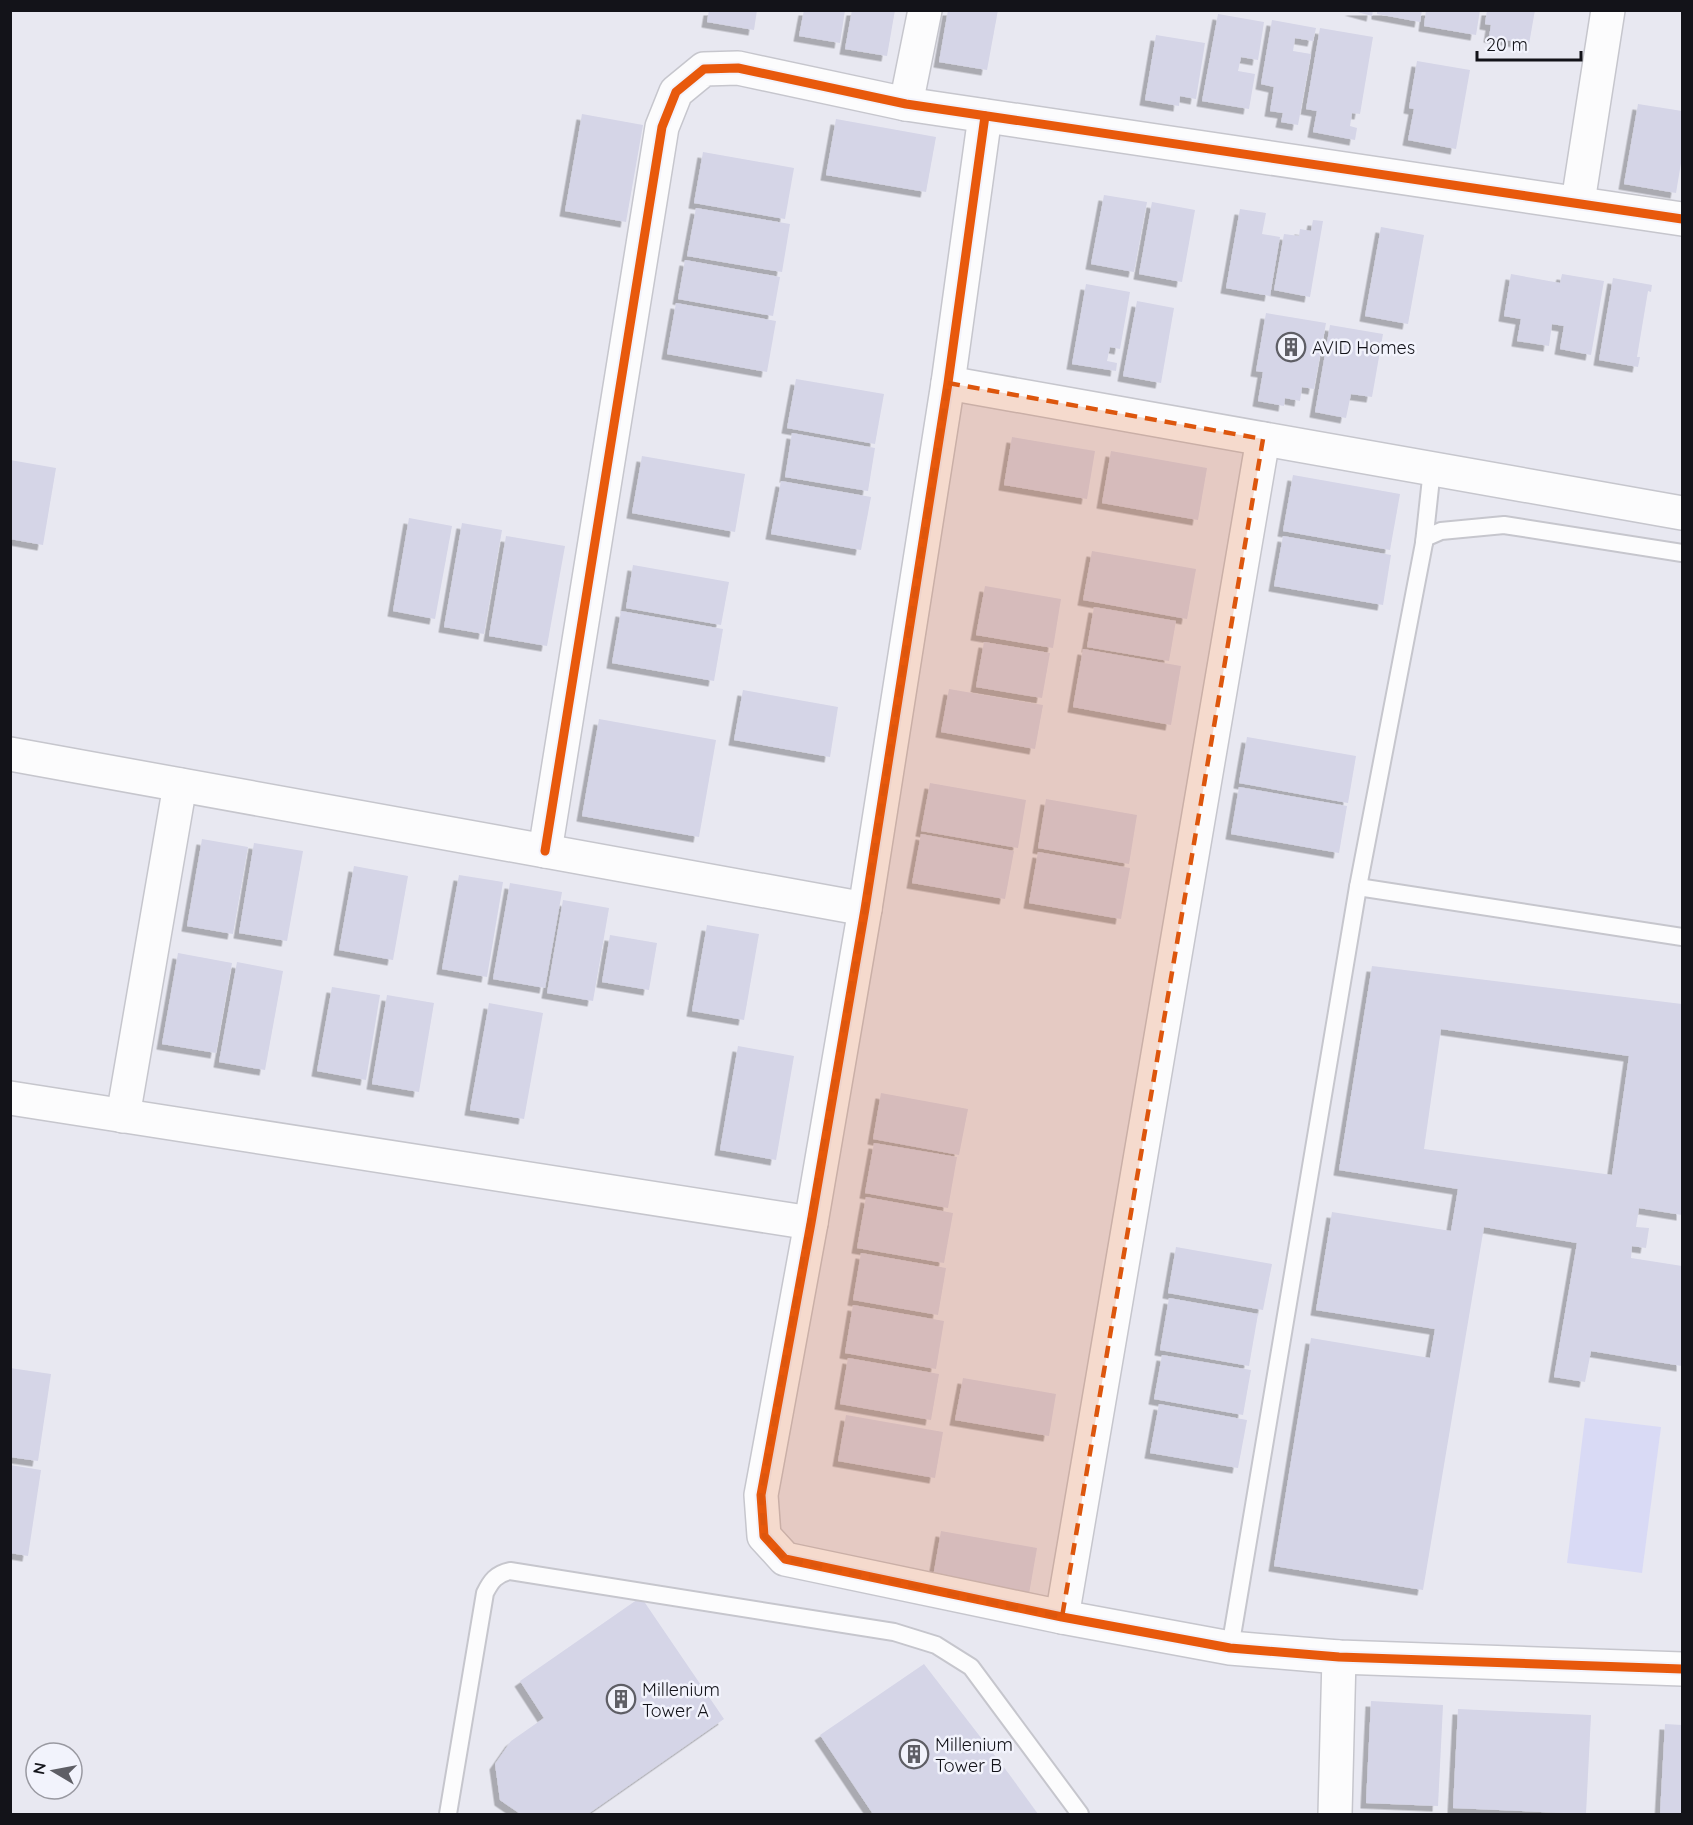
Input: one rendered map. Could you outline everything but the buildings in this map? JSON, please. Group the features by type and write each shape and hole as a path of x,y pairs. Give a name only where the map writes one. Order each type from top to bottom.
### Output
{"street":[{"path":"906,104 925,10"},
{"path":"1578,202 1608,10"},
{"path":"545,851 662,127 676,92 704,69 738,68 906,104 1683,219"},
{"path":"985,116 948,383 865,909 761,1495 764,1536 785,1559 1062,1617 1230,1648 1339,1657 1683,1669"},
{"path":"948,383 1683,513"},
{"path":"1062,1617 1263,439"},
{"path":"10,754 865,909"},
{"path":"123,1116 180,785"},
{"path":"10,1098 811,1223"},
{"path":"1335,1815 1339,1657"}],"lane":[{"path":"1230,1648 1358,887 1424,543 1432,469"},
{"path":"1424,543 1425,538 1441,531 1504,525 1683,553"},
{"path":"1358,887 1683,937"},
{"path":"448,1815 485,1593 490,1582 498,1574 510,1571 894,1632 936,1645 971,1667 1080,1815"}],"highlighted area":[{"path":"948,383 1263,439 1062,1617 785,1559 764,1536 761,1495 865,909"}],"shaded area":[{"path":"1585,1418 1661,1427 1642,1573 1567,1563"}],"cycle path":[{"path":"545,851 662,127 676,92 704,69 738,68 906,104 1682,219"},
{"path":"985,116 948,383 865,909 761,1495 764,1536 785,1559 1062,1617 1230,1648 1339,1657 1682,1669"}],"place":[{"name":"AVID Homes","path":"1291,347"},
{"name":"Millenium Tower A","path":"621,1699"},
{"name":"Millenium Tower B","path":"914,1754"}]}
